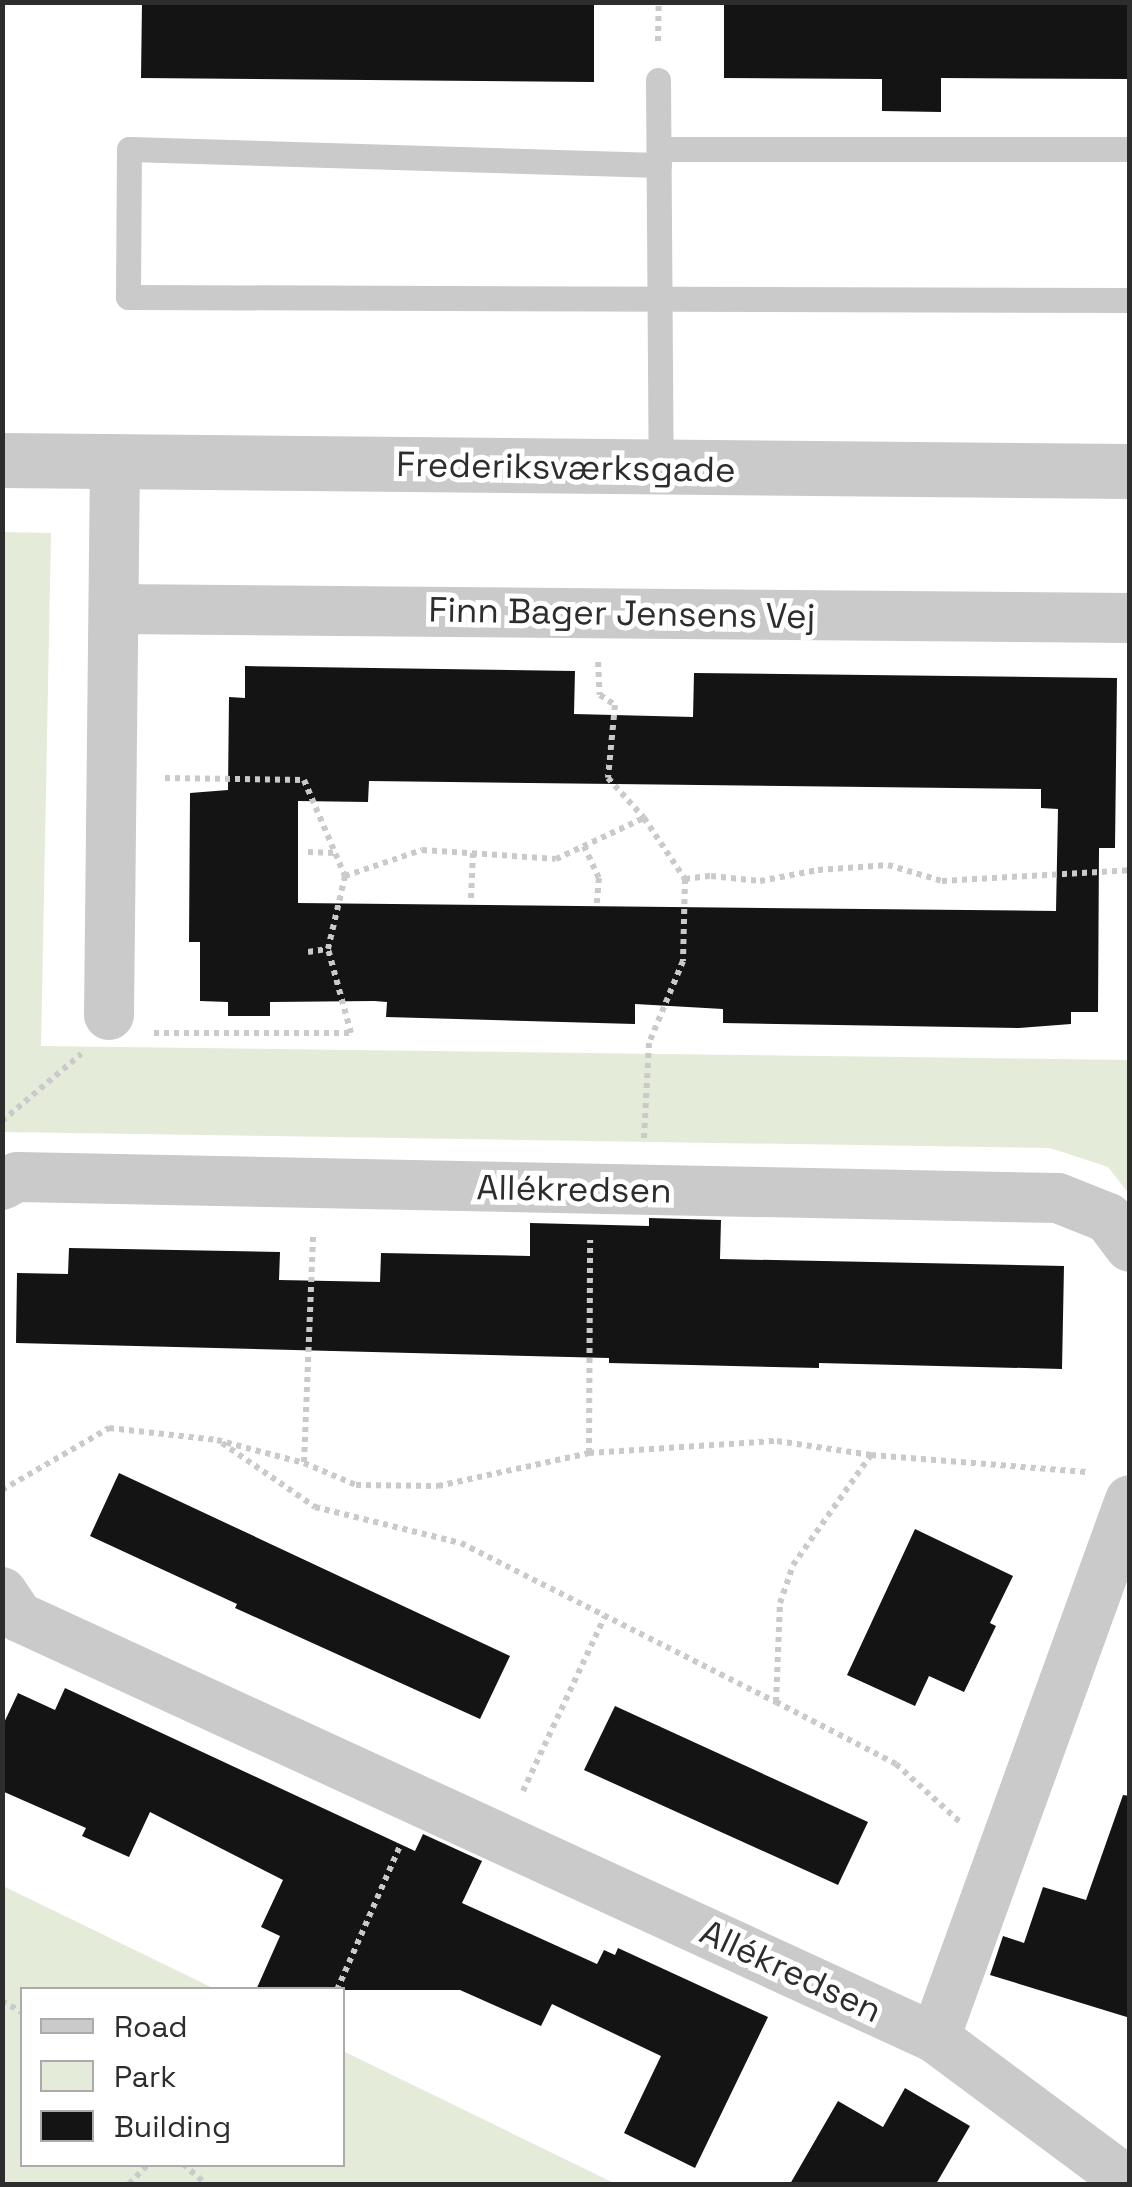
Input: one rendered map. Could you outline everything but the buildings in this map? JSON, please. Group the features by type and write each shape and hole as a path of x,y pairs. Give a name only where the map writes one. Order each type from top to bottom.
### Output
{"street":[{"name":"Frederiksværksgade","path":"2,460 1130,471"},
{"path":"108,1024 115,461"},
{"name":"Finn Bager Jensens Vej","path":"114,609 1130,618"},
{"name":"Allékredsen","path":"2,1185 17,1177 1058,1198 1108,1218 1130,1247"},
{"path":"934,2038 1001,1852 1111,1486"},
{"name":"Allékredsen","path":"2,1592 19,1616 934,2038 1130,2184"}],"lane":[{"path":"658,80 661,469"},
{"path":"1130,148 659,157 128,150 128,297 1130,300"}],"path":[{"path":"598,613 598,685 600,695 615,705 608,778 644,818 684,879 683,961 650,1043 641,1190"},
{"path":"2,1121 108,1024 351,1033 328,949 345,876 304,780 113,778"},
{"path":"345,876 422,850 556,860 644,818"},
{"path":"584,846 599,878 597,903"},
{"path":"308,852 334,853"},
{"path":"471,898 473,853"},
{"path":"684,879 711,876 760,881 818,870 888,865 942,881 1130,870"},
{"path":"308,952 328,949"},
{"path":"304,1463 315,1184"},
{"path":"588,1453 590,1189"},
{"path":"2,1490 109,1428 217,1440 304,1463 356,1485 438,1486 588,1453 777,1441 1111,1486"},
{"path":"217,1440 315,1507 461,1543 896,1764 960,1822 1001,1852"},
{"path":"776,1702 780,1604 793,1565 871,1454"},
{"path":"502,1836 605,1616"},
{"path":"338,1987 420,1798"},
{"path":"186,2167 206,2184"}],"green space":[{"path":"3,532 51,533 41,1046 1129,1060 1129,1194 1108,1167 1050,1148 3,1132"},
{"path":"3,1886 211,1987 20,1987 20,2167 345,2167 345,2052 616,2184 3,2184"}]}
